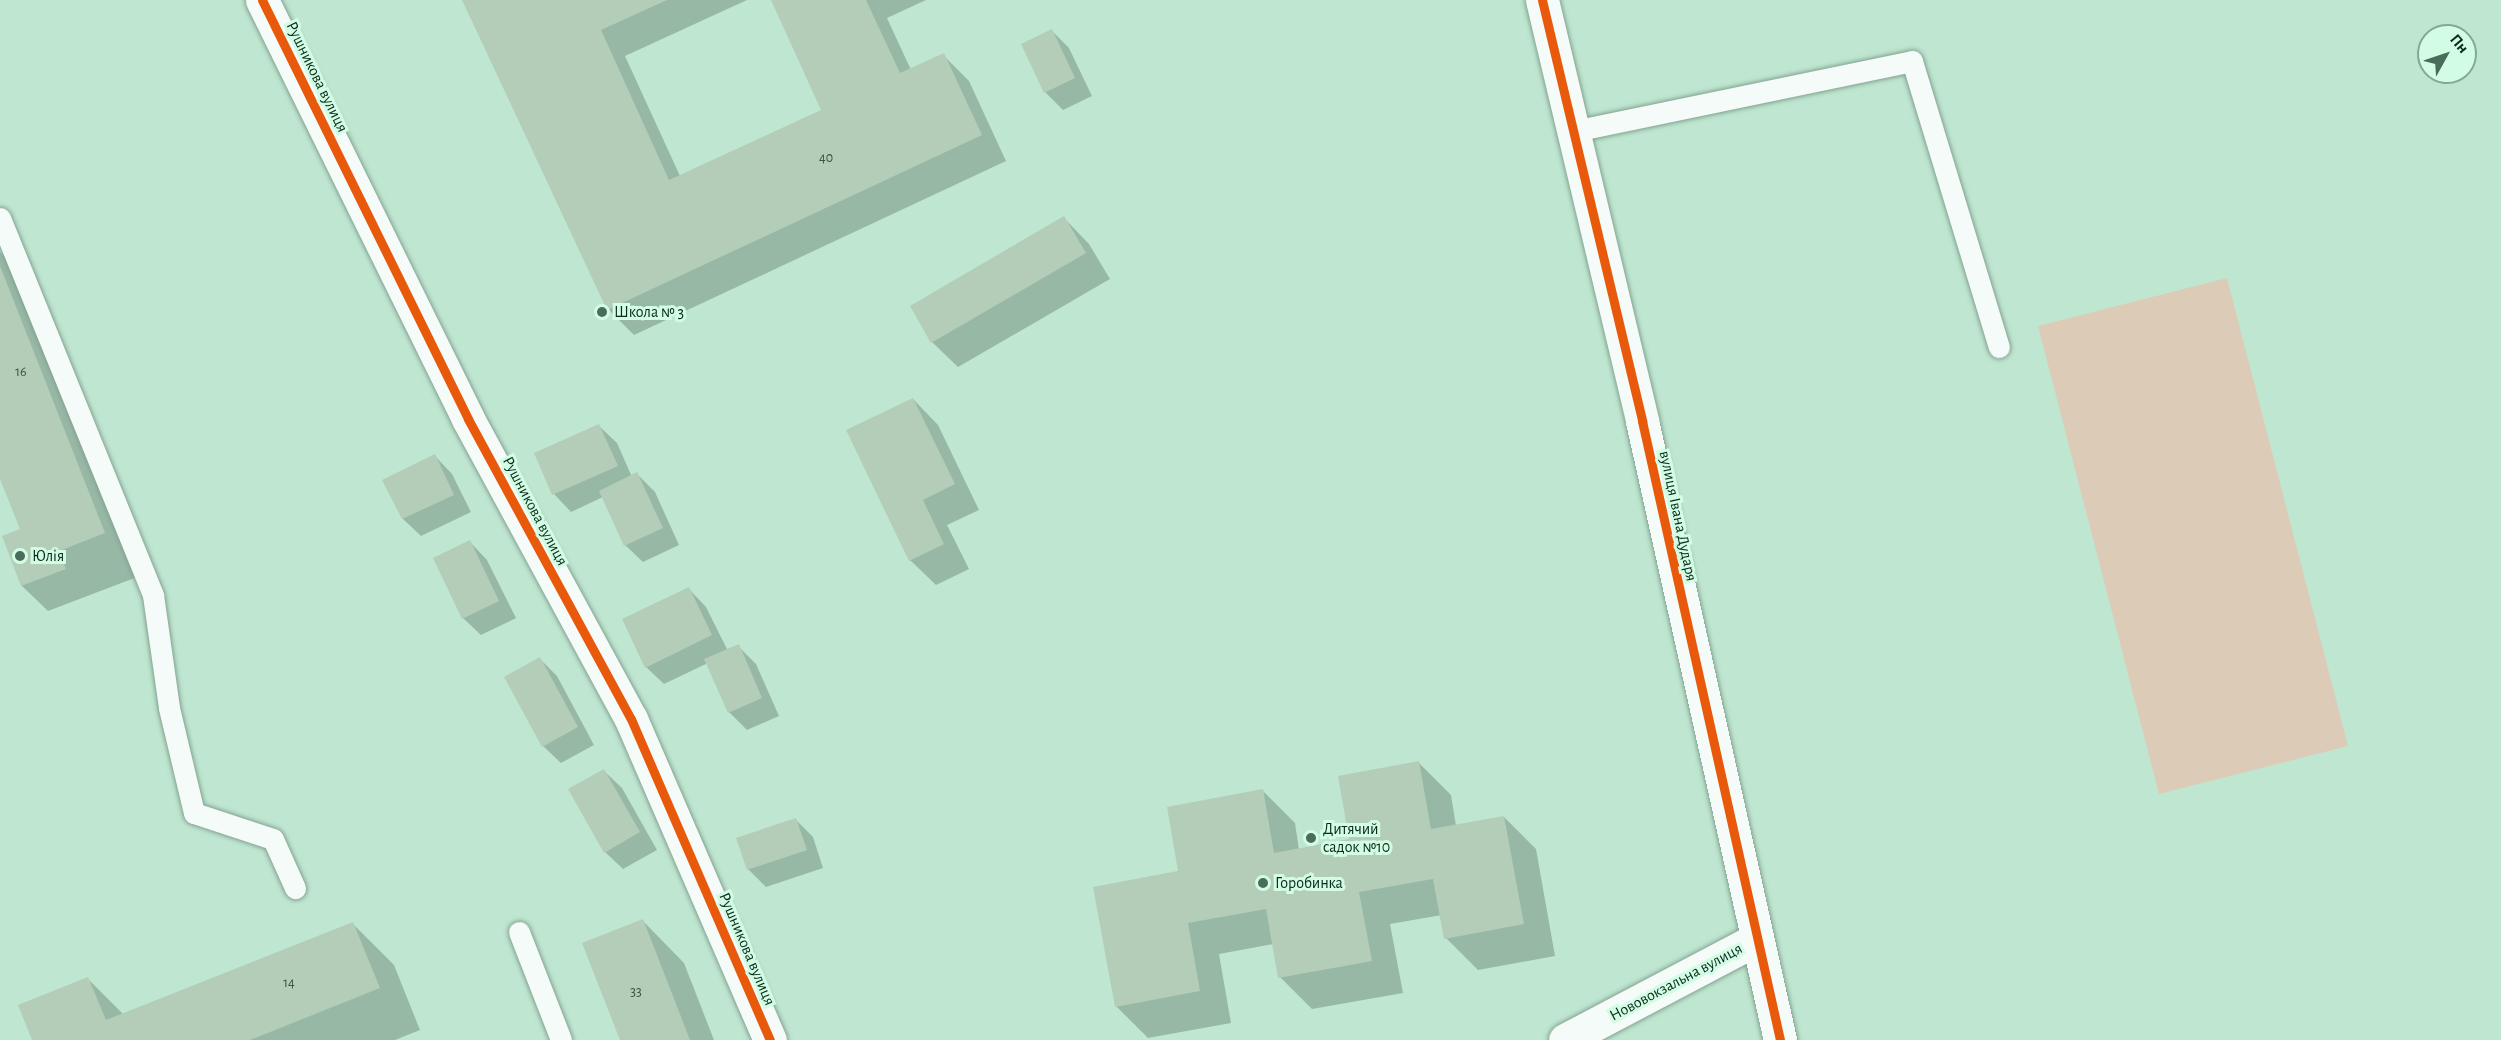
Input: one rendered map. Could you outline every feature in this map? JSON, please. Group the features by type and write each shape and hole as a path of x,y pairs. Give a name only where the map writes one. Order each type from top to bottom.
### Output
{"street":[{"name":"Рушникова вулиця","path":"262,0 468,419 631,719 770,1040"},
{"name":"вулиця Івана Дударя","path":"1542,0 1574,131 1755,940 1780,1040"},
{"name":"Нововокзальна вулиця","path":"1565,1040 1755,940"}],"lane":[{"path":"1574,131 1912,61 1999,347"},
{"path":"0,218 153,595 168,708 194,813 273,839 295,888"},
{"path":"519,932 561,1040"}],"shaded area":[{"path":"2227,278 2348,746 2159,794 2038,326"}],"building":[{"path":"462,0 667,0 601,30 669,180 821,110 771,0 866,0 900,73 944,53 982,135 607,310"},
{"path":"1052,29 1075,78 1044,93 1021,44"},
{"path":"1064,216 1086,253 931,343 910,306"},
{"path":"0,266 105,533 59,551 66,569 21,586 2,536 20,529 0,479"},
{"path":"913,398 955,484 923,500 944,544 909,561 846,430"},
{"path":"599,424 618,466 552,495 534,453"},
{"path":"435,454 454,495 402,519 382,480"},
{"path":"637,472 663,528 624,546 599,491"},
{"path":"470,540 499,601 462,619 433,558"},
{"path":"689,587 712,635 645,668 622,619"},
{"path":"739,644 762,698 728,713 704,659"},
{"path":"540,657 578,727 542,747 504,677"},
{"name":"Горобинка","path":"1419,761 1431,829 1504,816 1524,924 1444,939 1433,879 1359,892 1372,961 1278,978 1266,909 1188,923 1200,991 1115,1007 1093,887 1178,871 1167,807 1263,789 1274,853 1349,839 1338,776"},
{"path":"604,769 640,832 604,853 568,789"},
{"path":"796,818 807,850 747,870 736,838"},
{"path":"643,919 690,1040 620,1040 582,943"},
{"path":"353,922 380,988 250,1040 32,1040 18,1005 88,977 106,1020"}],"cycle path":[{"path":"262,0 468,419 631,719 770,1040"},
{"path":"1542,0 1642,421 1780,1040"}],"place":[{"name":"Школа № 3","path":"602,312"},
{"name":"Юлія","path":"20,556"},
{"name":"Дитячий садок №10","path":"1311,838"},
{"name":"Горобинка","path":"1263,883"}]}
